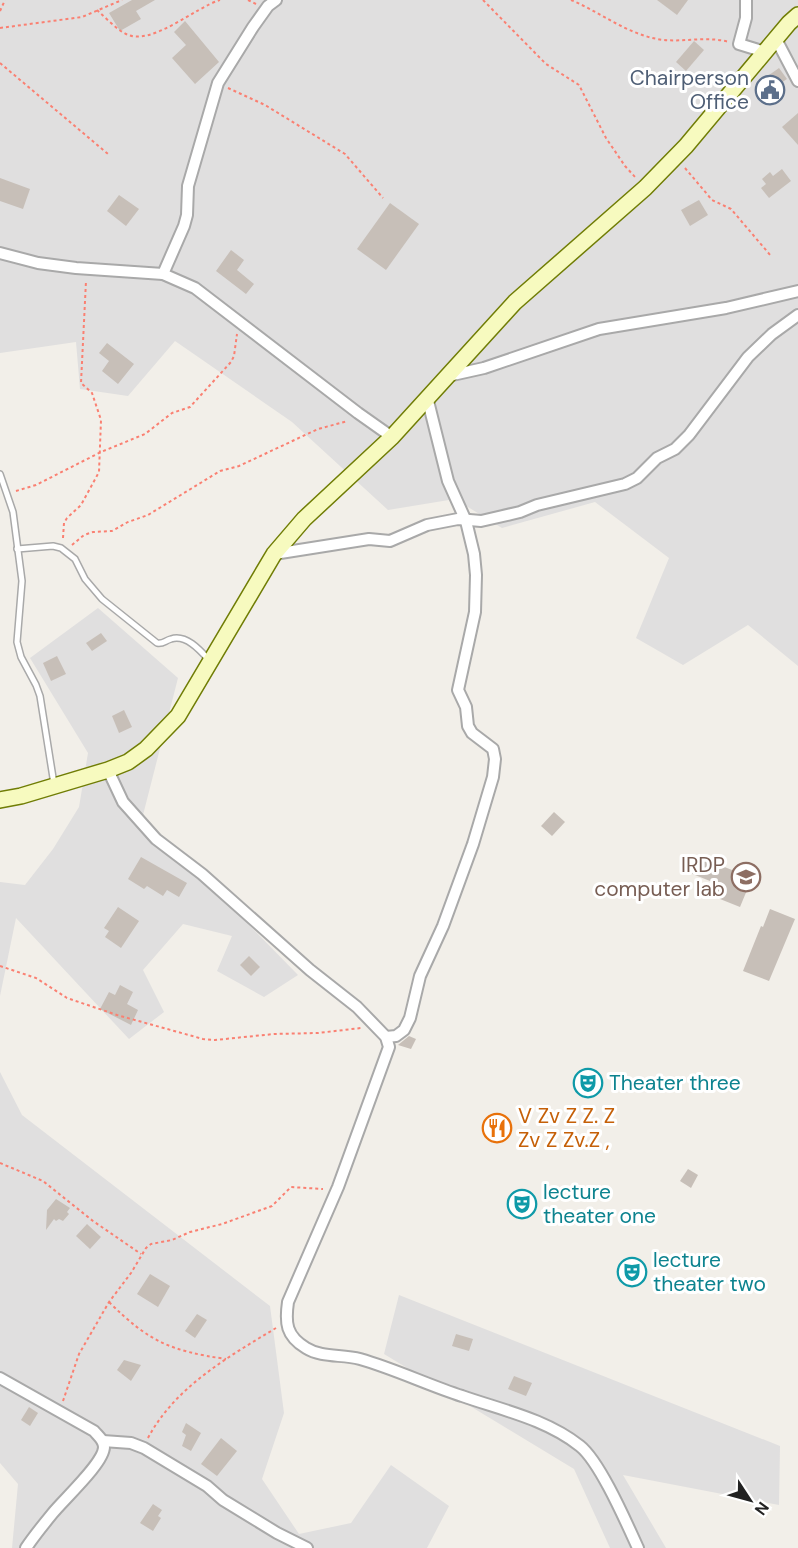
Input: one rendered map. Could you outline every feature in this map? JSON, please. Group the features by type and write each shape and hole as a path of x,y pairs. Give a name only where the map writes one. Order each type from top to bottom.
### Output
{"street":[{"path":"163,274 187,215 188,186 218,82 253,27 268,6 276,0"},
{"path":"746,0 746,18 739,44 765,52"},
{"path":"0,800 108,770 128,762 146,749 178,716 274,554 304,519 392,437 515,302 645,188 686,146 798,15"},
{"path":"776,39 798,81"},
{"path":"0,253 38,264 163,274 195,288 392,437"},
{"path":"448,376 484,368 599,329 726,308 798,291"},
{"path":"274,554 369,539 390,541 427,525 458,519 481,521 625,484 637,478 657,458 675,449 689,435 748,357 772,334 797,317"},
{"path":"382,1033 396,1036 404,1030 410,1018 420,976 443,926 473,844 495,759 493,749 472,733 468,726 466,707 458,690 476,595 474,554 466,521 448,481 428,397"},
{"path":"108,770 123,802 156,839 202,874 382,1033 389,1047 338,1187 288,1302 286,1321 290,1333 297,1341 317,1353 356,1358 390,1368 460,1396 527,1418 576,1443 593,1462 638,1548"},
{"path":"0,1378 60,1410 94,1431 103,1441 102,1455 80,1484 52,1513 26,1548"},
{"path":"103,1441 131,1443 144,1448 207,1486 224,1500 307,1548"}],"lane":[{"path":"0,474 12,512 22,580 17,642 21,657 40,696 54,786"},
{"path":"17,549 53,546 65,550 75,559 85,579 102,599 157,643 163,644 171,639 180,638 187,640 210,661"}],"path":[{"path":"0,11 5,0"},
{"path":"0,28 82,17 122,0"},
{"path":"97,10 126,34 137,37 170,27 211,1 220,0"},
{"path":"483,0 546,64 579,85 606,138 625,166 645,188"},
{"path":"571,0 625,29 648,36 663,40 702,39 734,44"},
{"path":"0,63 108,154"},
{"path":"218,82 266,105 345,154 382,198"},
{"path":"675,157 712,200 731,209 771,256"},
{"path":"58,547 63,537 64,523 81,505 99,472 101,420 92,393 81,383 87,269"},
{"path":"7,493 36,485 101,452 152,430 171,413 190,407 203,396 234,356 239,322"},
{"path":"65,550 84,535 112,531 148,515 220,471 239,465 318,429 363,417"},
{"path":"0,966 36,978 67,998 117,1015 203,1039 318,1033 352,1027 382,1033"},
{"path":"0,1163 43,1181 93,1221 141,1254"},
{"path":"60,1410 79,1354 141,1254 151,1244 172,1240 272,1206 291,1187 317,1189 338,1187"},
{"path":"110,1302 132,1324 165,1345 184,1352 226,1359"},
{"path":"144,1448 156,1424 170,1405 226,1359 286,1321"}],"shaded area":[{"path":"0,0 798,0 798,666 748,625 683,665 636,638 669,558 595,502 502,528 455,499 388,510 292,422 175,341 128,396 80,389 76,342 0,353"},
{"path":"98,608 178,678 142,819 298,975 264,997 217,971 232,936 183,924 143,970 164,1012 129,1039 16,918 0,996 0,882 25,885 53,849 79,807 88,753 30,658"},
{"path":"0,1072 22,1115 270,1306 284,1413 262,1479 299,1534 351,1523 391,1465 449,1506 427,1548 12,1548 18,1484 0,1463"},
{"path":"399,1295 780,1446 779,1505 623,1475 666,1548 610,1548 574,1469 384,1354"}],"building":[{"path":"132,0 155,0 136,11 141,19 120,31 109,13"},
{"path":"657,0 688,0 677,15"},
{"path":"185,21 219,62 195,84 172,58 186,45 174,32"},
{"path":"694,41 704,50 686,71 676,62"},
{"path":"779,68 787,79 769,91 762,80"},
{"path":"798,113 798,145 782,127"},
{"path":"782,169 791,181 769,198 761,188 766,184 762,179 770,172 773,176"},
{"path":"0,178 30,189 23,209 0,201"},
{"path":"119,195 139,209 126,226 107,211"},
{"path":"699,200 708,215 690,226 681,210"},
{"path":"390,203 419,224 386,270 357,249"},
{"path":"231,250 244,260 237,270 254,284 246,294 216,271"},
{"path":"107,343 134,364 118,384 102,371 109,361 99,353"},
{"path":"101,633 107,641 92,651 86,643"},
{"path":"57,656 66,674 51,681 43,663"},
{"path":"124,710 132,727 119,733 112,716"},
{"path":"554,812 565,822 552,836 541,826"},
{"path":"697,856 752,878 740,907 715,897 720,885 690,873"},
{"path":"141,857 187,883 179,897 167,890 163,896 147,886 144,889 128,879"},
{"path":"118,907 139,921 121,948 105,937 109,931 104,928"},
{"path":"770,909 795,919 769,981 743,971"},
{"path":"249,956 260,967 251,976 240,965"},
{"path":"120,985 133,992 127,1004 138,1010 131,1025 100,1009 109,992 115,995"},
{"path":"409,1036 416,1039 411,1049 398,1045"},
{"path":"688,1169 698,1175 691,1188 680,1181"},
{"path":"56,1199 70,1208 67,1212 69,1214 63,1221 54,1219 46,1230 47,1210"},
{"path":"87,1224 101,1237 90,1249 76,1236"},
{"path":"150,1274 170,1286 158,1307 137,1294"},
{"path":"197,1314 207,1320 195,1338 185,1331"},
{"path":"456,1334 473,1339 469,1351 452,1346"},
{"path":"124,1360 141,1365 131,1381 117,1370"},
{"path":"514,1376 532,1383 526,1396 508,1389"},
{"path":"29,1407 38,1413 30,1426 21,1420"},
{"path":"186,1423 201,1433 191,1451 182,1446 186,1435 182,1432"},
{"path":"221,1438 237,1451 217,1476 201,1464"},
{"path":"153,1504 162,1510 158,1516 161,1518 153,1531 140,1523"}],"place":[{"name":"Chairperson Office","path":"770,90"},
{"name":"IRDP computer lab","path":"746,877"},
{"name":"Theater three","path":"588,1083"},
{"name":"V Zv Z Z. Z Zv Z Zv.Z ,","path":"497,1128"},
{"name":"lecture theater one","path":"522,1204"},
{"name":"lecture theater two","path":"632,1272"}]}
